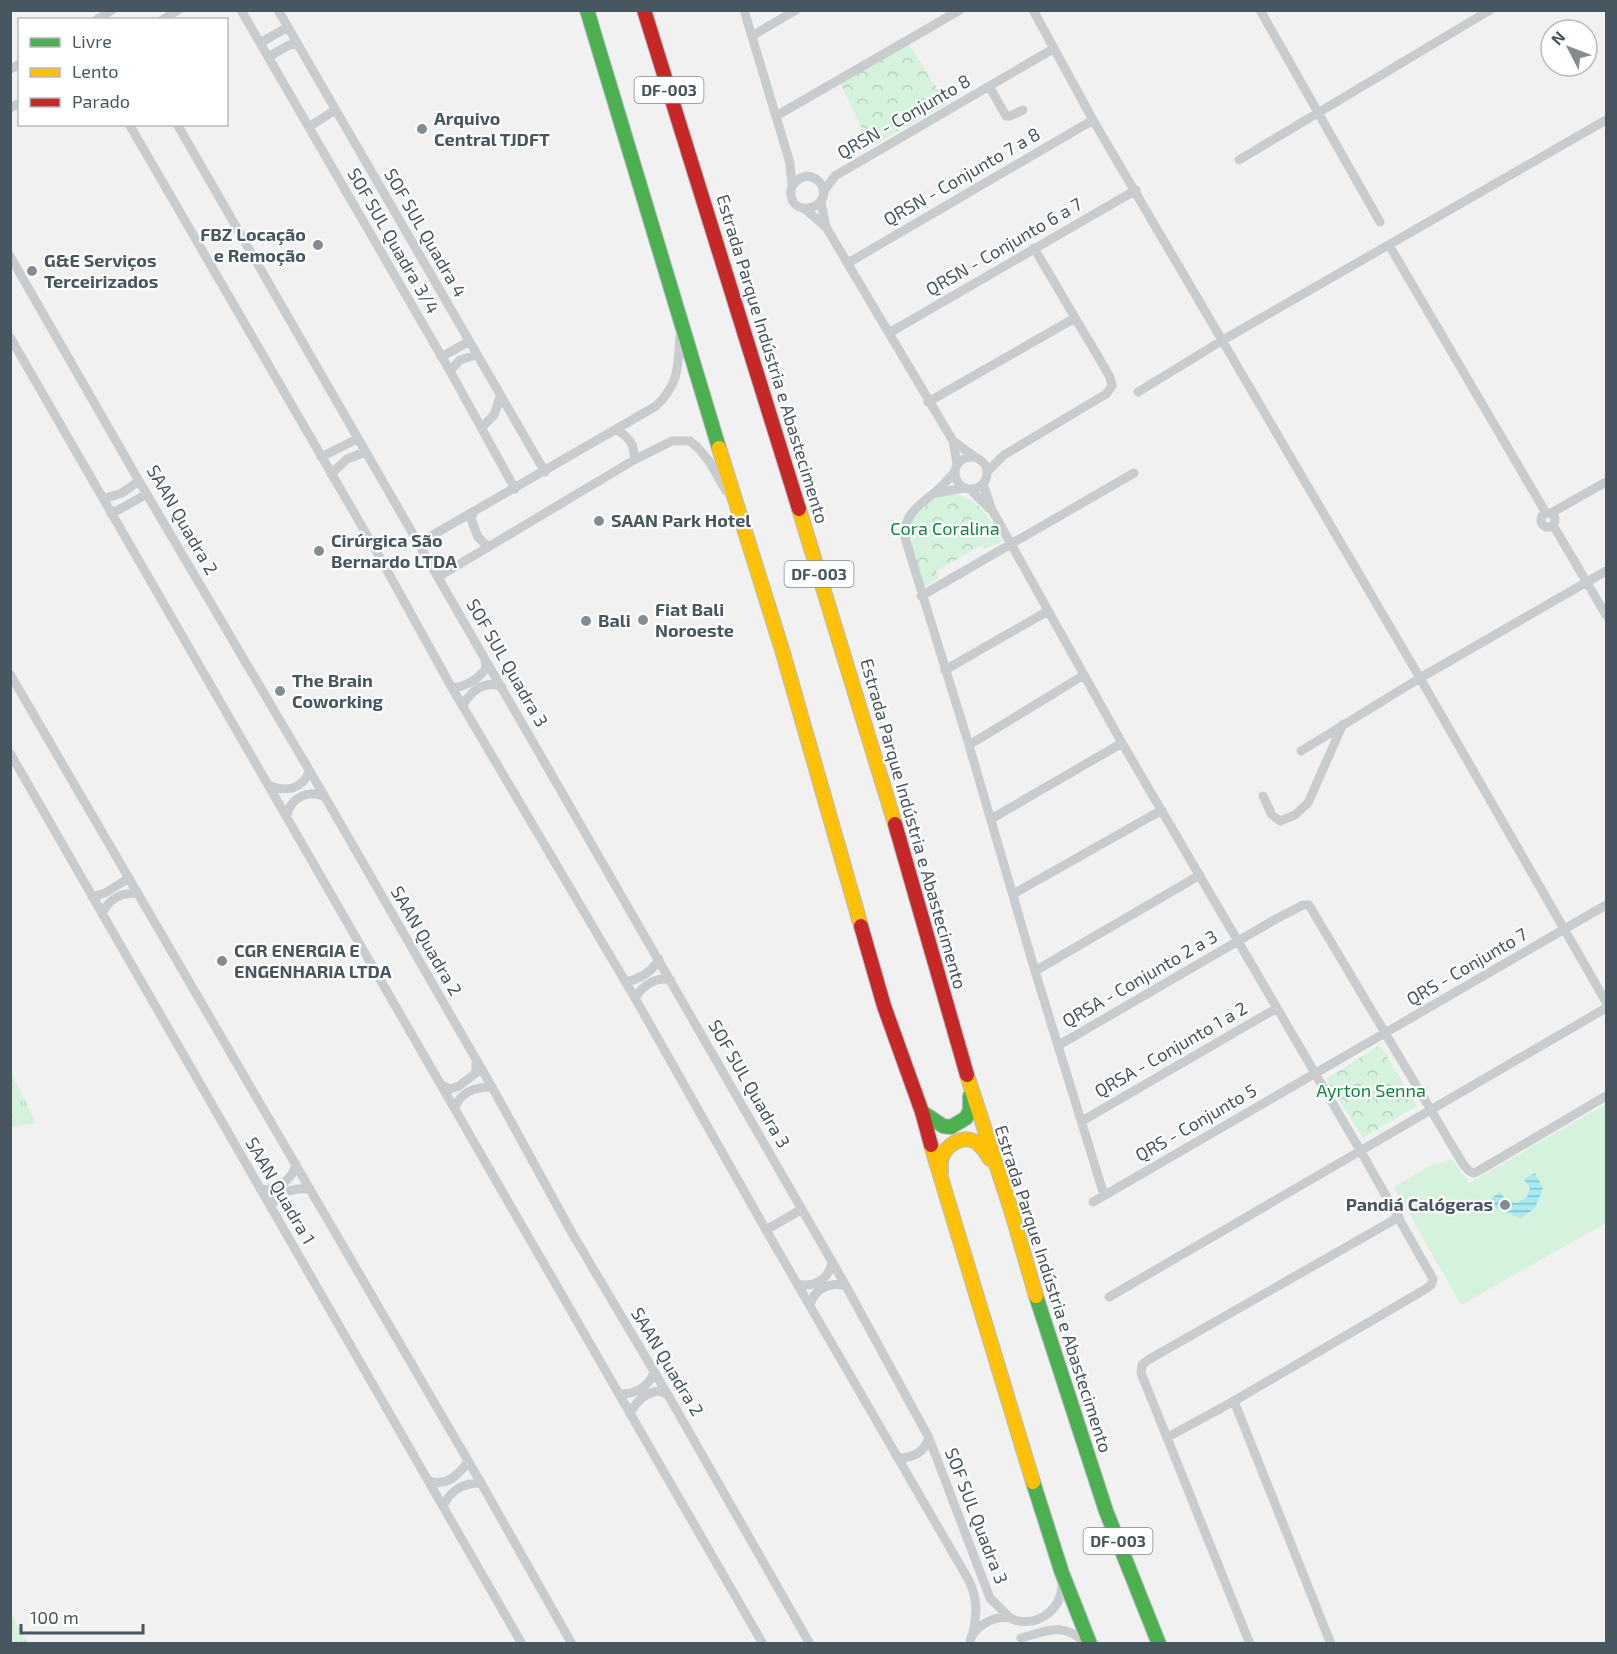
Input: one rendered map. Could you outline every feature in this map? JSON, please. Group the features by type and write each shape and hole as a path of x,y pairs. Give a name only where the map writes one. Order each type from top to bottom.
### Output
{"highway":[{"name":"DF-003","path":"587,10 783,653 884,1006 922,1112 941,1182 1062,1573 1088,1644"},
{"name":"Estrada Parque Indústria e Abastecimento","path":"644,10 880,770 994,1165 1012,1213 1047,1332 1106,1511 1159,1644"},
{"path":"922,1112 943,1126 951,1127 959,1124 970,1110 970,1087"},
{"path":"941,1182 943,1154 948,1147 960,1140 976,1142 994,1165"}],"street":[{"path":"99,18 112,10"},
{"path":"165,18 178,10"},
{"name":"SOF SUL Quadra 3/4","path":"241,10 450,371 514,489"},
{"name":"SOF SUL Quadra 4","path":"278,10 544,472"},
{"path":"744,10 790,163 792,201 798,207 806,209 826,227 953,441 984,464 987,472"},
{"path":"752,36 796,10"},
{"path":"776,116 960,10"},
{"path":"1033,10 1094,120 1420,678 1606,1002"},
{"path":"1260,10 1380,222"},
{"path":"1239,160 1491,10"},
{"path":"260,43 288,27"},
{"path":"268,57 289,45 297,44"},
{"name":"QRSN - Conjunto 8","path":"817,179 836,176 1053,49"},
{"name":"QRSN - Conjunto 8","path":"989,86 1006,116 1023,110"},
{"path":"309,127 335,110"},
{"name":"QRSN - Conjunto 7 a 8","path":"848,263 1094,120"},
{"path":"1138,392 1223,340 1606,120"},
{"path":"131,126 452,688 635,998 974,1590 977,1610 971,1639"},
{"name":"SOF SUL Quadra 3","path":"178,126 846,1286 929,1438 990,1598 1013,1619"},
{"path":"790,163 806,176 817,179 821,185 826,227"},
{"path":"792,186 798,179 806,176"},
{"name":"QRSN - Conjunto 8","path":"822,197 836,176"},
{"name":"QRSN - Conjunto 6 a 7","path":"889,333 1136,190"},
{"path":"806,209 814,207 822,197"},
{"path":"1389,245 1549,513 1555,517 1553,525 1606,615"},
{"path":"1035,248 1110,377 1112,386 1110,390 1004,455 987,472 983,484 992,510 1122,743 1399,1217 1432,1276 1433,1282 1234,1401 1168,1437"},
{"name":"SAAN Quadra 2","path":"10,255 325,797 492,1087 531,1161 810,1644"},
{"path":"419,543 656,406 670,391 678,372 680,316"},
{"path":"928,402 1075,318"},
{"path":"10,337 764,1644"},
{"path":"441,357 468,342"},
{"path":"450,371 460,360 476,355"},
{"path":"481,428 494,415 500,397"},
{"path":"617,430 626,435 634,446 634,460"},
{"path":"321,457 357,439"},
{"path":"438,577 634,460 672,441 690,441 709,461 740,517"},
{"path":"953,441 957,482 992,510"},
{"path":"331,474 346,459 365,452"},
{"path":"1004,455 965,458 935,493 908,516 904,530 906,546 969,745 1104,1195"},
{"path":"921,596 1134,473"},
{"path":"103,499 122,493 140,481"},
{"path":"1549,513 1606,482"},
{"path":"935,493 977,488 983,484"},
{"path":"111,514 147,494"},
{"path":"473,513 471,519 476,534 488,546"},
{"path":"1301,751 1420,678 1606,571"},
{"path":"945,670 1048,611"},
{"path":"452,688 461,687 477,679 486,668 485,658"},
{"path":"10,674 481,1483 572,1644"},
{"path":"969,745 1084,675"},
{"path":"463,705 468,697 480,687 495,683 502,687"},
{"path":"1263,796 1272,815 1280,821 1303,808 1312,797 1343,724"},
{"path":"991,819 1122,743"},
{"name":"SAAN Quadra 1","path":"10,753 522,1644"},
{"path":"270,786 285,790 296,787 306,780 309,772"},
{"path":"287,815 292,803 306,794 312,792 325,797"},
{"path":"1013,894 1162,810"},
{"path":"1035,971 1200,875"},
{"path":"92,897 105,893 129,878"},
{"path":"102,914 109,902 117,897 125,893 138,893"},
{"name":"QRSA - Conjunto 2 a 3","path":"1059,1045 1303,904 1310,904 1313,907 1386,1032"},
{"name":"QRS - Conjunto 7","path":"1316,1074 1606,905"},
{"path":"625,982 650,971 659,959"},
{"path":"635,998 639,992 653,982 659,979 671,980"},
{"name":"QRSA - Conjunto 1 a 2","path":"1082,1121 1277,1008"},
{"path":"1109,1298 1606,1008"},
{"path":"1386,1032 1469,1172 1474,1173 1606,1096"},
{"path":"443,1086 450,1089 466,1082 476,1073 476,1062"},
{"name":"QRS - Conjunto 5","path":"1093,1202 1316,1074"},
{"path":"455,1109 457,1102 469,1091 480,1087 492,1087"},
{"path":"260,1189 273,1188 283,1183 294,1172 296,1164"},
{"path":"271,1208 273,1201 290,1190 310,1189"},
{"path":"766,1230 802,1209"},
{"path":"1250,1644 1141,1373 1142,1365 1399,1217"},
{"path":"797,1284 807,1286 824,1278 829,1274 832,1261"},
{"path":"810,1306 811,1299 831,1284 846,1286"},
{"path":"620,1394 628,1394 641,1389 654,1373"},
{"path":"630,1413 643,1397 659,1391 668,1395"},
{"path":"1234,1401 1331,1644"},
{"path":"899,1458 907,1458 919,1453 929,1438"},
{"path":"429,1481 440,1483 452,1479 468,1462"},
{"path":"443,1506 458,1487 481,1483"},
{"path":"959,1644 971,1639 989,1622 1042,1617 1056,1606 1062,1593 1062,1573"},
{"path":"1013,1619 1019,1641 1061,1629 1075,1634 1088,1644"}],"green space":[{"path":"907,41 947,104 870,147 840,82"},
{"name":"Cora Coralina","path":"939,495 958,495 971,500 987,516 1003,541 985,549 982,545 936,571 939,578 923,585 909,545 908,534 915,515 924,505"},
{"name":"Ayrton Senna","path":"1380,1045 1417,1106 1363,1138 1326,1079"},
{"path":"11,1072 36,1123 11,1128"},
{"name":"Pandiá Calógeras","path":"1606,1104 1606,1223 1461,1305 1394,1187 1429,1166 1452,1159 1469,1183"},
{"path":"11,1614 28,1643 11,1643"}],"water":[{"path":"1535,1173 1543,1188 1535,1208 1521,1218 1497,1209 1490,1199 1500,1192 1505,1199 1516,1203 1527,1197 1530,1188 1524,1179"}],"traffic: fast":[{"path":"587,10 719,448"},
{"path":"922,1112 943,1126 951,1127 966,1118 970,1110 970,1096"},
{"path":"1036,1296 1106,1511 1159,1644"},
{"path":"1033,1482 1062,1573 1090,1644"}],"traffic: slow":[{"path":"719,448 783,653 861,926"},
{"path":"799,509 895,824"},
{"path":"967,1075 1012,1213 1036,1296"},
{"path":"941,1172 944,1153 950,1146 964,1139 977,1142 990,1159"},
{"path":"931,1145 1033,1482"}],"traffic: jam":[{"path":"644,10 799,509"},
{"path":"895,824 967,1075"},
{"path":"861,926 884,1006 922,1112 931,1145"}],"place":[{"name":"Arquivo Central TJDFT","path":"422,129"},
{"name":"FBZ Locação e Remoção","path":"318,245"},
{"name":"G&E Serviços Terceirizados","path":"32,271"},
{"name":"SAAN Park Hotel","path":"599,521"},
{"name":"Cirúrgica São Bernardo LTDA","path":"319,551"},
{"name":"Fiat Bali Noroeste","path":"643,620"},
{"name":"Bali","path":"586,621"},
{"name":"The Brain Coworking","path":"280,691"},
{"name":"CGR ENERGIA E ENGENHARIA LTDA","path":"222,961"},
{"name":"Pandiá Calógeras","path":"1505,1205"}]}
